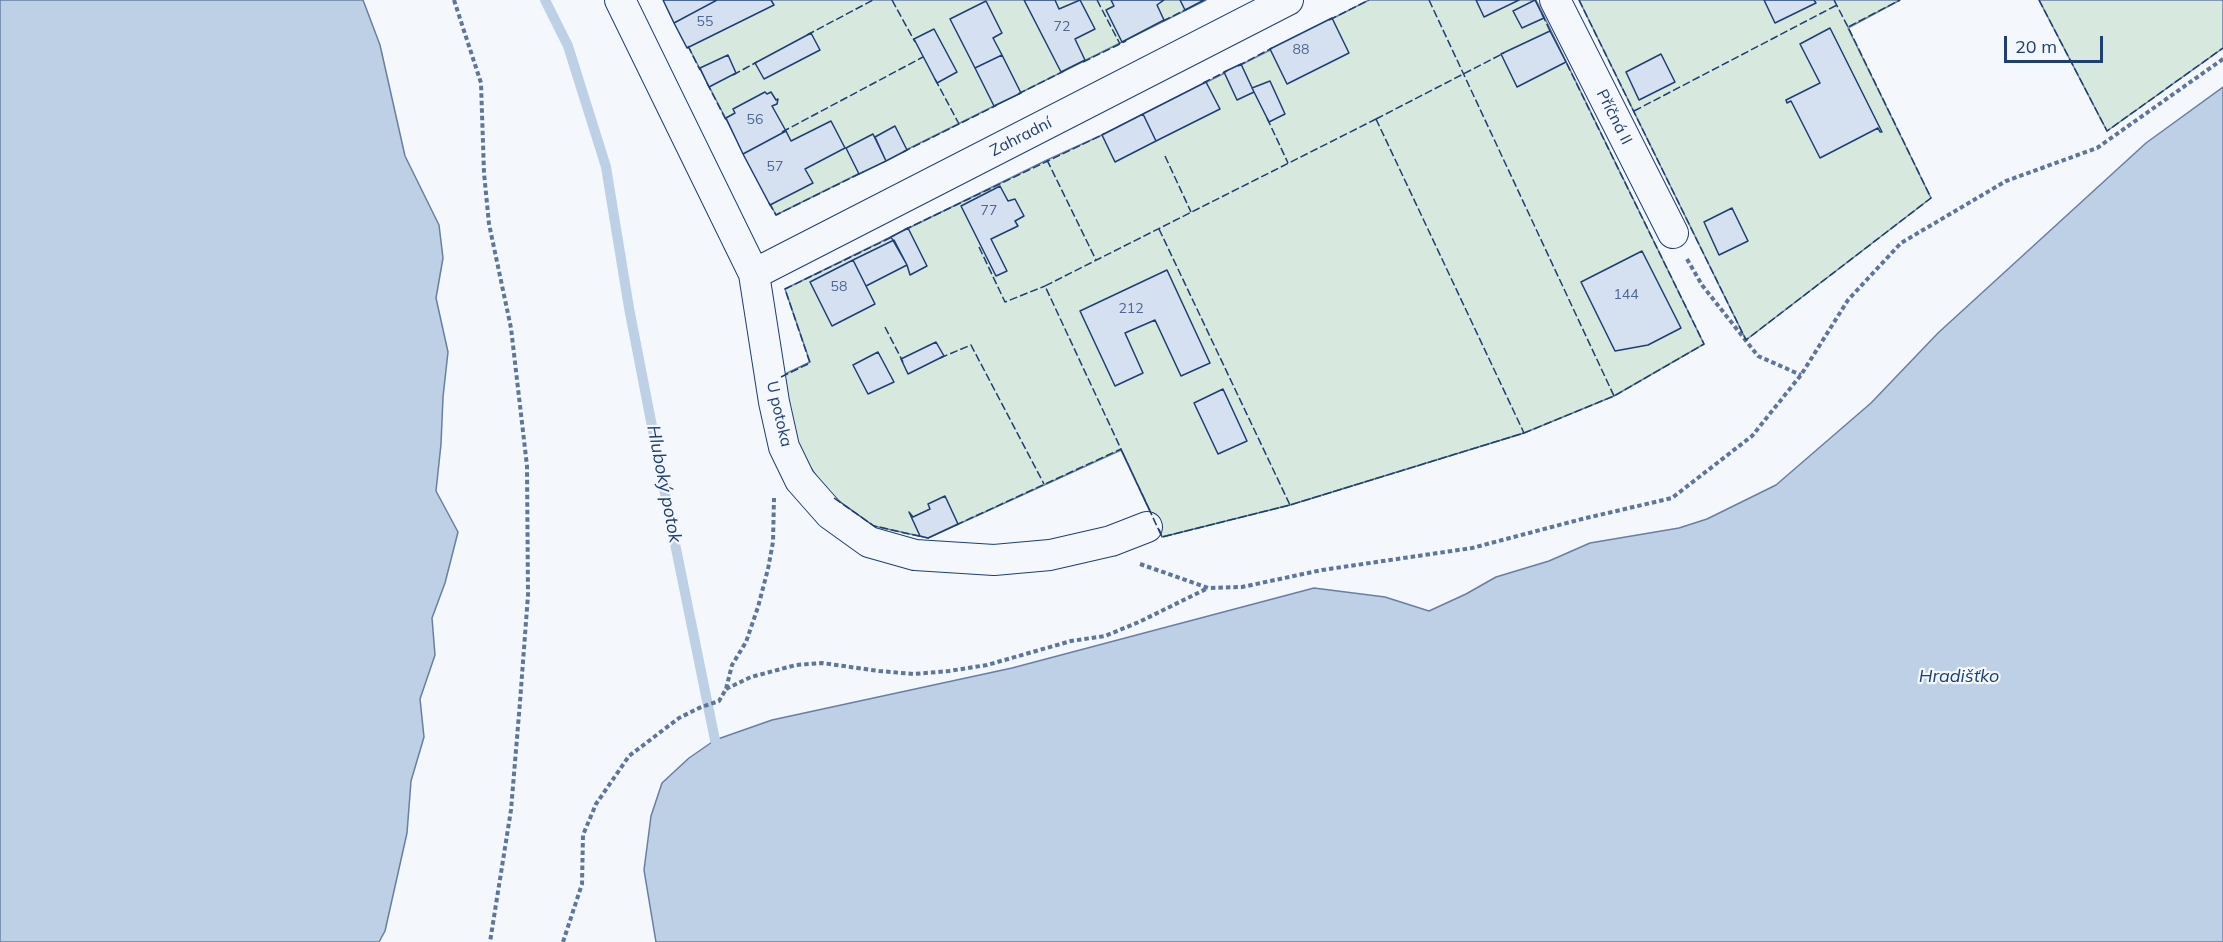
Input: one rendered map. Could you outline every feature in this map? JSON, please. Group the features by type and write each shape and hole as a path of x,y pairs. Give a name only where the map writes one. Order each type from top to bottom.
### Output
{"street":[{"name":"U potoka","path":"620,0 754,274 774,402 784,447 800,480 830,514 869,542 915,555 994,560 1050,555 1111,541 1147,527"},
{"name":"Zahradní","path":"754,274 1288,0"},
{"name":"Příčná II","path":"1556,0 1673,233"}],"path":[{"path":"454,0 481,83 484,173 489,224 511,328 526,466 528,595 520,702 511,810 490,942"},
{"path":"1111,541 1143,566 1208,588 1242,587 1322,570 1472,548 1672,498 1752,436 1801,375 1848,300 1900,243 2006,181 2097,148 2223,59"},
{"path":"1673,233 1702,285 1758,356 1801,375"},
{"path":"563,942 582,884 583,835 596,804 629,756 679,718 719,701 726,689 732,665 746,642 768,569 774,542 773,514 776,480 784,447"},
{"path":"726,689 751,677 796,665 822,663 914,674 987,665 1071,641 1105,636 1208,588"}],"shaded area":[{"path":"664,0 1206,0 776,215"},
{"path":"1369,0 1536,0 1704,344 1614,396 1524,433 1290,505 1162,537 1121,450 928,538 874,526 828,493 800,452 781,376 810,362 785,289 1102,135"},
{"path":"1579,0 1900,0 1848,28 1931,198 1746,340"},
{"path":"2039,0 2223,0 2223,48 2107,131"}],"water":[{"path":"0,0 363,0 380,45 405,156 439,225 443,258 436,298 448,352 436,491 458,532 445,583 432,618 435,655 420,699 424,737 411,781 407,833 385,931 379,942 0,942"},
{"name":"Hradišťko","path":"2223,87 2223,942 656,942 644,870 651,816 662,783 689,758 715,740 772,720 1012,668 1314,588 1385,597 1429,611 1496,577 1549,561 1590,543 1679,528 1707,519 1776,485 1871,403 1938,333 2146,143"}],"building":[{"path":"663,0 717,0 674,23"},
{"path":"717,0 771,0 774,5 687,48 674,23"},
{"path":"1024,0 1055,0 1059,9 1080,0 1095,29 1075,39 1085,60 1061,72"},
{"path":"1111,0 1164,0 1157,5 1164,20 1122,42 1106,10 1114,6"},
{"path":"1180,0 1204,0 1185,10"},
{"path":"1476,0 1519,0 1484,17"},
{"path":"1535,0 1544,18 1522,28 1513,11"},
{"path":"1764,0 1814,0 1816,3 1775,23"},
{"path":"986,1 1002,33 993,38 1002,55 975,68 950,19"},
{"path":"1332,18 1349,53 1287,84 1270,49"},
{"path":"1830,28 1882,132 1878,128 1820,158 1791,101 1787,103 1786,100 1820,83 1800,44"},
{"path":"934,29 957,72 937,83 914,39"},
{"path":"1550,31 1566,62 1517,87 1501,54"},
{"path":"811,33 820,50 764,79 755,63"},
{"path":"1661,54 1675,82 1639,100 1626,72"},
{"path":"728,55 736,73 709,87 700,68"},
{"path":"1002,55 1021,93 994,106 975,68"},
{"path":"1241,64 1254,92 1237,100 1224,72"},
{"path":"1270,81 1285,114 1269,122 1252,88"},
{"path":"1206,82 1220,109 1156,141 1143,114"},
{"path":"765,92 767,94 771,92 776,100 778,99 777,104 772,106 786,131 743,154 726,118 735,113 733,109"},
{"path":"1143,114 1156,141 1115,162 1102,135"},
{"path":"831,121 845,148 805,169 813,183 770,205 743,154 786,131 791,141"},
{"path":"895,126 907,150 886,161 875,137"},
{"path":"873,134 886,161 859,174 846,148"},
{"path":"1000,186 1008,201 1015,199 1024,216 1015,221 1018,226 991,239 1007,271 996,276 961,206"},
{"path":"1732,208 1748,241 1719,255 1704,222"},
{"path":"908,228 927,266 910,275 891,237"},
{"path":"894,240 907,265 866,286 853,260"},
{"path":"1642,251 1681,328 1648,345 1615,351 1581,282"},
{"path":"853,260 875,304 832,326 810,282"},
{"path":"1167,270 1210,363 1181,376 1155,320 1125,333 1143,373 1115,386 1080,311"},
{"path":"936,342 944,356 908,374 901,359"},
{"path":"878,352 894,382 868,394 853,365"},
{"path":"1223,389 1247,441 1218,454 1194,403"},
{"path":"945,496 958,524 928,538 920,536 909,512 913,517 930,509 928,504"}],"waterway":[{"name":"Hluboký potok","path":"545,0 568,46 606,167 629,308 671,524 715,740 722,752"}],"fence":[{"path":"807,35 873,0"},
{"path":"892,0 915,42"},
{"path":"1097,0 1120,44"},
{"path":"1329,20 1369,0"},
{"path":"1429,0 1614,396"},
{"path":"1579,0 1746,340 1931,198 1848,27 1900,0"},
{"path":"1834,0 1848,27"},
{"path":"2039,0 2107,131 2223,48"},
{"path":"1634,111 1837,5"},
{"path":"1163,21 1187,9"},
{"path":"1542,14 1551,33"},
{"path":"1083,62 1126,41"},
{"path":"688,46 700,70"},
{"path":"1238,66 1272,48"},
{"path":"1376,119 1504,53"},
{"path":"782,132 923,57"},
{"path":"1159,529 1162,537 1290,505 1524,433 1614,396 1704,344 1565,60"},
{"path":"733,75 757,62"},
{"path":"1018,94 1064,71"},
{"path":"1203,83 1227,71"},
{"path":"935,79 959,124"},
{"path":"707,83 726,120"},
{"path":"903,152 997,105"},
{"path":"1267,118 1288,163"},
{"path":"1376,119 1524,433 1290,505 1162,537 1045,286 1376,119"},
{"path":"904,230 1104,134"},
{"path":"1165,156 1191,212"},
{"path":"1047,160 1096,260"},
{"path":"769,203 776,215 863,172"},
{"path":"1159,229 1290,505"},
{"path":"781,377 810,363 785,289 894,236"},
{"path":"979,247 1005,302 1045,286"},
{"path":"885,327 903,362"},
{"path":"940,358 971,345 1044,484"},
{"path":"956,525 1121,449 1152,515"},
{"path":"834,498 874,526 923,537"}]}
